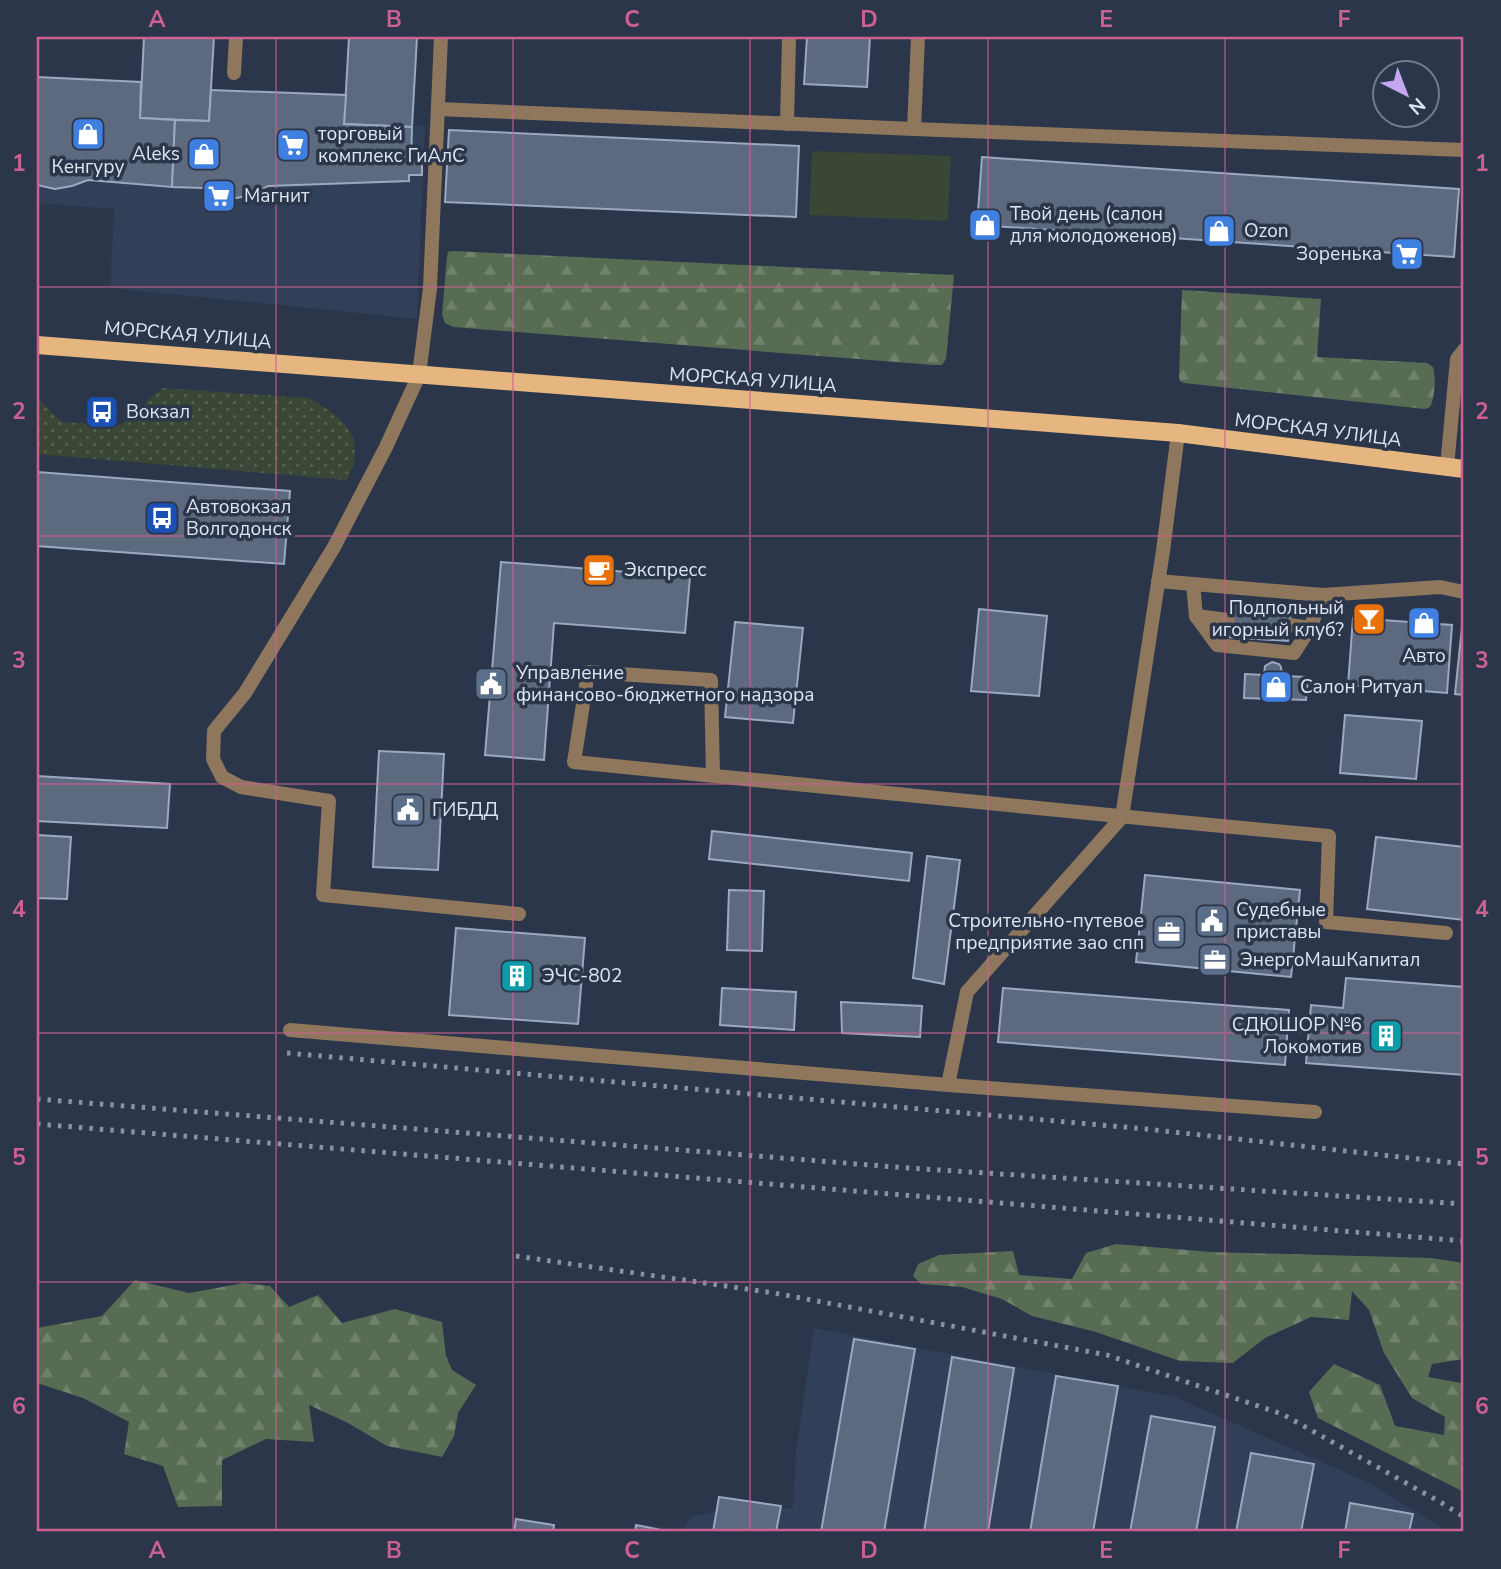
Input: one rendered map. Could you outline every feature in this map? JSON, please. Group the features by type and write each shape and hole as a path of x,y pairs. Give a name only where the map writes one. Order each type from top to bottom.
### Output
{"main road":[{"name":"МОРСКАЯ УЛИЦА","path":"37,345 1178,433 1456,468"}],"street":[{"path":"234,73 236,37"},
{"path":"441,37 430,288 419,375 386,447 334,547 245,692 214,731 213,760 222,777 241,787 329,801 323,895 519,914"},
{"path":"787,124 789,37"},
{"path":"914,130 918,37"},
{"path":"438,109 1464,150"},
{"path":"1456,468 1457,359 1464,350"},
{"path":"948,1085 967,992 1122,817 1178,433"},
{"path":"1158,581 1323,595 1440,587 1464,592"},
{"path":"1193,584 1196,616 1217,645 1294,653 1310,628 1323,595"},
{"path":"1196,616 1228,620"},
{"path":"1290,625 1310,628"},
{"path":"713,776 710,680 589,671 574,762 713,776 1122,817 1329,836 1326,922 1446,933"},
{"path":"290,1030 948,1085 1315,1112"}],"shaded area":[{"path":"37,111 425,126 417,319 110,288 114,209 37,203"},
{"path":"814,1328 1175,1397 1369,1483 1449,1532 637,1532 639,1524 682,1530 691,1517 723,1510 793,1508 796,1451"}],"green space":[{"path":"812,151 951,156 948,221 809,215"},
{"path":"448,252 954,275 946,359 942,365 934,365 453,327 445,323 442,315 447,257"},
{"path":"1182,290 1321,299 1317,357 1427,363 1433,367 1434,376 1434,393 1430,407 1425,409 1184,383 1179,377"},
{"path":"162,388 309,398 342,422 354,441 353,465 347,480 37,454 37,398 62,422 121,425"},
{"path":"1116,1244 1211,1252 1431,1258 1464,1263 1464,1359 1432,1364 1428,1377 1461,1383 1464,1386 1464,1492 1318,1418 1309,1392 1334,1364 1380,1385 1395,1426 1444,1435 1445,1417 1412,1398 1384,1353 1369,1310 1352,1291 1349,1320 1311,1317 1265,1338 1233,1363 1180,1361 1096,1332 1032,1316 1002,1299 962,1287 921,1284 913,1276 918,1264 939,1255 1013,1251 1019,1275 1072,1279 1086,1253"},
{"path":"135,1280 189,1293 244,1283 270,1286 289,1307 318,1295 342,1323 395,1309 442,1322 446,1356 452,1370 476,1385 458,1413 454,1436 442,1457 387,1446 348,1423 309,1405 314,1442 266,1439 222,1460 222,1506 178,1507 163,1466 124,1454 129,1422 83,1398 37,1383 37,1328 102,1316"}],"building":[{"path":"144,37 214,37 209,121 140,118"},
{"path":"349,37 417,37 412,127 344,124"},
{"path":"807,37 870,37 867,87 804,84"},
{"path":"37,77 141,82 140,118 175,120 172,187 88,180 55,189 37,185"},
{"name":"торговый комплекс ГиАлС","path":"211,90 346,95 344,124 412,127 411,163 422,163 422,175 409,175 409,181 268,186 254,194 237,198 219,196 204,188 172,187 175,120 209,121"},
{"path":"449,130 799,146 796,217 445,202"},
{"path":"982,157 1459,189 1454,257 977,225"},
{"name":"Автовокзал Волгодонск","path":"37,472 290,491 284,564 37,546"},
{"path":"501,562 690,577 685,633 554,623 544,760 485,755"},
{"path":"1229,604 1291,608 1288,641 1227,637"},
{"path":"979,609 1047,616 1039,696 971,691"},
{"path":"1353,618 1452,625 1447,693 1348,685"},
{"path":"735,622 803,628 793,723 725,717"},
{"path":"1464,627 1464,695 1455,694"},
{"name":"Салон Ритуал","path":"1272,662 1279,664 1282,676 1308,677 1306,700 1244,698 1245,674 1264,675 1265,666"},
{"path":"1345,715 1422,721 1416,779 1340,773"},
{"name":"ГИБДД","path":"379,751 444,754 438,870 373,867"},
{"path":"37,776 170,784 167,828 37,821"},
{"path":"712,831 912,853 909,881 709,859"},
{"path":"37,835 71,837 67,899 37,898"},
{"path":"1376,837 1464,847 1464,920 1367,909"},
{"path":"927,856 960,860 944,984 913,978"},
{"path":"1145,875 1300,890 1291,977 1136,962"},
{"path":"729,890 764,891 762,951 727,950"},
{"name":"ЭЧС-802","path":"456,928 585,938 578,1024 449,1015"},
{"name":"СДЮШОР №6 Локомотив","path":"1346,978 1464,987 1464,1075 1306,1063 1311,1005 1343,1008"},
{"path":"722,988 796,992 794,1030 720,1025"},
{"path":"1003,988 1289,1010 1285,1065 998,1042"},
{"path":"841,1002 922,1006 920,1037 842,1033"},
{"path":"854,1339 915,1349 884,1532 821,1532"},
{"path":"952,1357 1014,1368 988,1532 924,1532"},
{"path":"1056,1376 1118,1386 1093,1532 1030,1532"},
{"path":"1151,1416 1215,1427 1196,1532 1130,1532"},
{"path":"1251,1453 1314,1464 1301,1532 1236,1532"},
{"path":"719,1497 781,1506 776,1532 713,1532"},
{"path":"1350,1503 1413,1514 1409,1532 1345,1532"},
{"path":"516,1519 554,1525 553,1532 514,1532"},
{"path":"636,1525 671,1532 635,1532"}],"railway":[{"path":"287,1053 1146,1129 1464,1164"},
{"path":"37,1099 908,1168 1464,1204"},
{"path":"37,1124 1464,1241"},
{"path":"516,1256 774,1293 1107,1355 1282,1414 1464,1517"}],"place":[{"name":"Кенгуру","path":"88,134"},
{"name":"торговый комплекс ГиАлС","path":"293,145"},
{"name":"Aleks","path":"204,154"},
{"name":"Магнит","path":"219,196"},
{"name":"Твой день (салон для молодоженов)","path":"985,225"},
{"name":"Ozon","path":"1219,231"},
{"name":"Зоренька","path":"1407,254"},
{"name":"Вокзал","path":"102,412"},
{"name":"Автовокзал Волгодонск","path":"162,518"},
{"name":"Экспресс","path":"599,570"},
{"name":"Подпольный игорный клуб?","path":"1369,619"},
{"name":"Авто","path":"1424,623"},
{"name":"Управление финансово-бюджетного надзора","path":"491,684"},
{"name":"Салон Ритуал","path":"1276,687"},
{"name":"ГИБДД","path":"408,810"},
{"name":"Судебные приставы","path":"1212,921"},
{"name":"Строительно-путевое предприятие зао спп","path":"1169,932"},
{"name":"ЭнергоМашКапитал","path":"1215,960"},
{"name":"ЭЧС-802","path":"517,976"},
{"name":"СДЮШОР №6 Локомотив","path":"1386,1036"}]}
